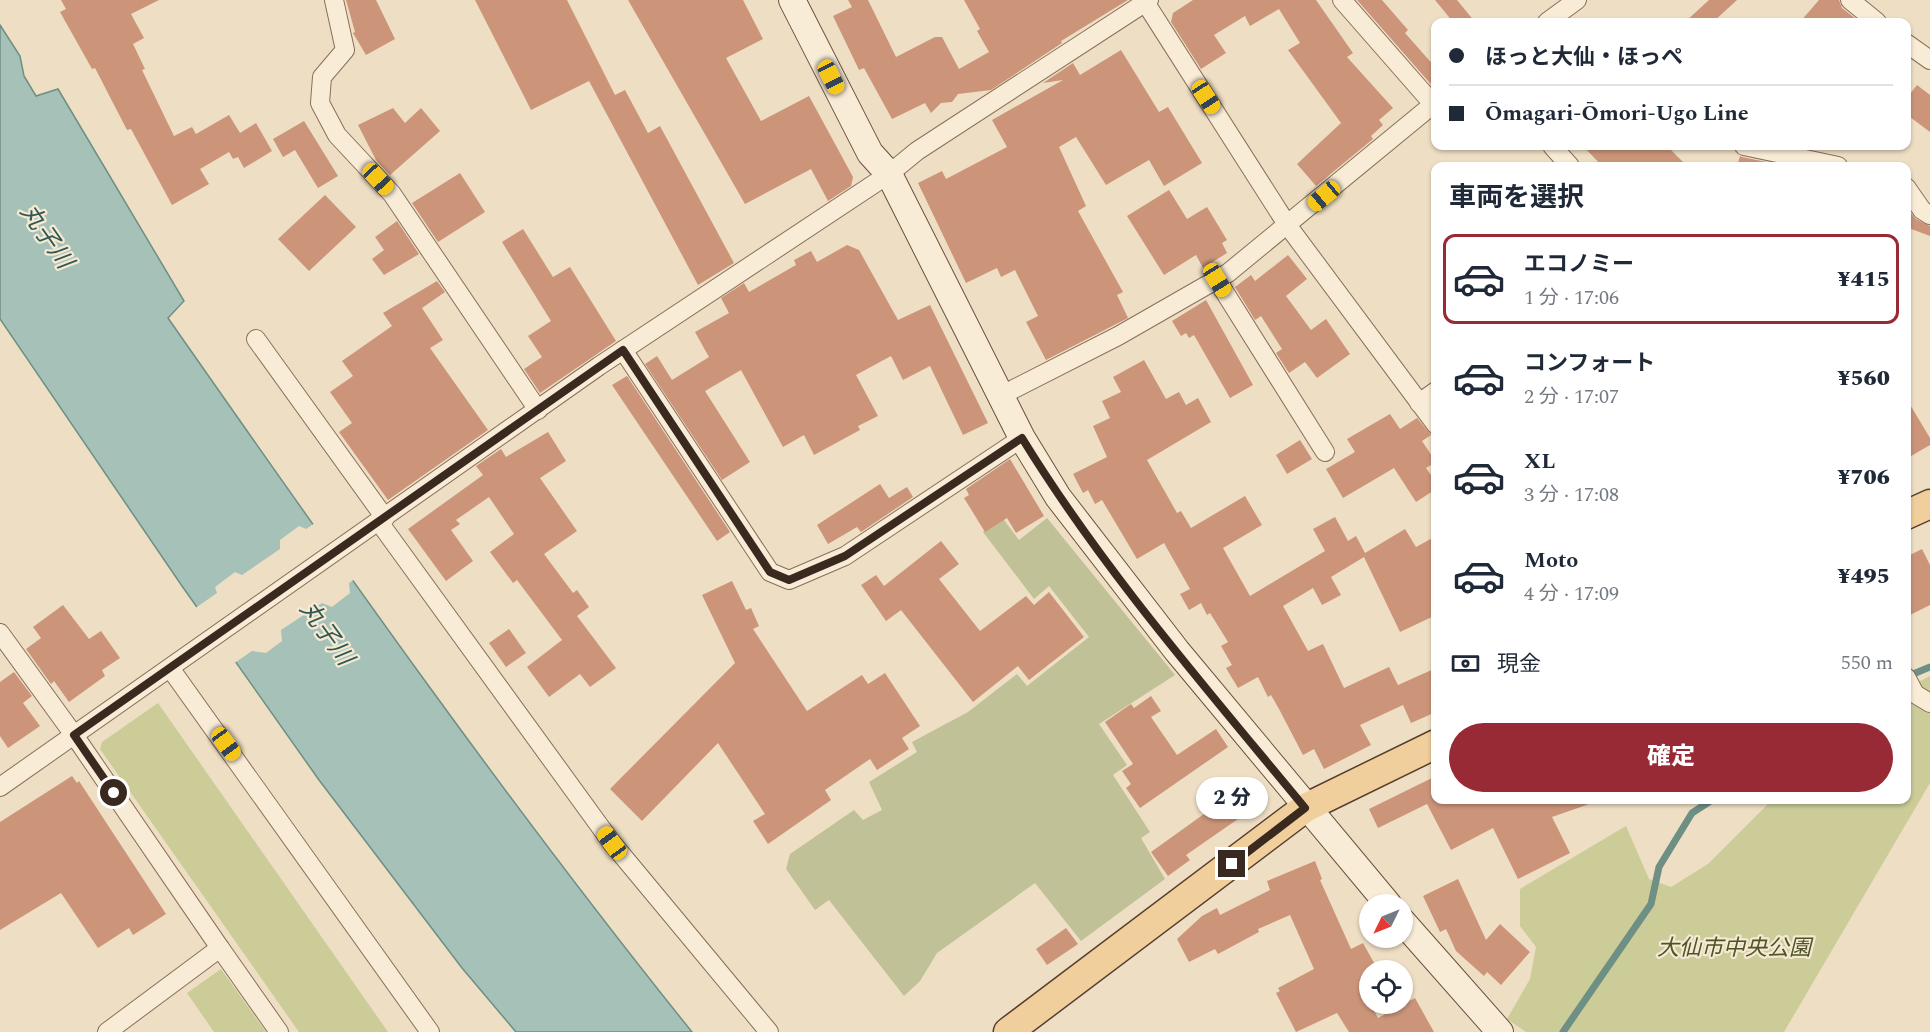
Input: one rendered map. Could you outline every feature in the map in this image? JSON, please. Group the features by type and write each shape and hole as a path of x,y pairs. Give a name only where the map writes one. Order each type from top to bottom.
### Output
{"main road":[{"path":"1911,513 1930,504"},
{"path":"1008,1032 1305,808 1431,746"}],"street":[{"path":"334,0 345,50 322,77 320,103 337,135 392,194 538,410"},
{"path":"792,0 870,153 889,174 1022,438 1058,497 1178,651 1305,808 1379,894"},
{"path":"1342,0 1431,100"},
{"path":"1552,18 1577,0"},
{"path":"1850,0 1872,18"},
{"path":"0,787 623,350 889,174 917,151 1147,1 1288,226 1431,419"},
{"path":"1911,47 1930,60"},
{"path":"1000,396 1118,336 1217,280 1288,226 1431,106"},
{"path":"1556,150 1566,162"},
{"path":"1763,150 1819,162"},
{"path":"1911,195 1922,210 1930,215"},
{"path":"1217,280 1325,452"},
{"path":"256,339 612,843 769,1032"},
{"path":"623,350 770,572 789,580 845,556 1022,438"},
{"path":"1419,403 1431,395"},
{"path":"0,633 74,735 279,1032"},
{"path":"175,665 430,1032"},
{"path":"1911,685 1921,700 1930,704"},
{"path":"1413,933 1500,1032"},
{"path":"107,1032 220,948"}],"green space":[{"path":"1001,516 1019,540 1047,518 1175,675 1099,724 1127,765 1113,775 1150,832 1141,838 1165,879 1081,941 1035,883 937,953 920,981 904,996 829,900 815,910 786,869 790,854 854,810 863,820 882,810 869,782 917,752 912,742 968,712 1017,674 1027,686 1089,637 1049,586 1034,599 983,532"},
{"name":"大仙市中央公園","path":"1930,676 1930,783 1784,1032 1526,1032 1507,1019 1530,979 1536,947 1520,926 1520,889 1626,826 1649,879 1671,887 1708,864 1768,804 1911,804 1911,686"},
{"path":"158,703 388,1032 299,1032 100,749 102,742"},
{"path":"221,969 266,1032 214,1032 187,993"}],"water":[{"name":"丸子川","path":"0,25 20,56 24,76 36,96 58,89 184,301 168,318 359,590 489,769 692,1032 516,1032 462,968 319,780 182,586 0,319"}],"pier":[{"path":"315,523 355,579 349,583 350,593 332,607 322,603 281,630 282,641 266,653 252,651 233,664 194,609 217,593 215,587 235,572 242,575 280,549 280,540 299,526 306,529"}],"building":[{"path":"61,0 159,0 131,14 144,38 133,44 145,69 142,70 174,136 192,127 196,134 229,115 240,133 256,123 272,151 244,168 238,157 233,159 229,152 200,169 209,184 172,205 131,129 127,130 95,68 92,69 60,12 66,9"},
{"path":"346,0 376,0 395,39 366,55 353,33 355,32"},
{"path":"475,0 567,0 615,95 625,90 648,133 660,126 734,263 698,285 589,81 531,110"},
{"path":"628,0 743,0 763,39 726,58 761,121 809,96 853,177 851,186 828,201 811,169 745,204"},
{"path":"848,0 868,0 896,57 935,37 942,37 959,69 989,52 977,31 980,29 964,0 1128,0 1061,41 1062,43 991,90 958,94 952,102 941,103 931,113 925,103 892,119 864,68 859,70 833,16 852,7"},
{"path":"1193,0 1316,0 1353,53 1347,57 1393,108 1379,120 1383,125 1371,136 1373,139 1316,186 1297,164 1341,123 1288,50 1300,43 1279,9 1250,26 1245,16 1214,35 1226,53 1201,69 1171,22 1173,13"},
{"path":"1357,0 1382,0 1408,30 1405,33 1431,62 1431,84"},
{"path":"1435,0 1457,0 1472,18 1450,18"},
{"path":"1709,0 1737,0 1717,18 1689,18"},
{"path":"1819,0 1839,0 1842,8 1855,18 1803,18"},
{"path":"1121,50 1159,112 1168,107 1202,163 1164,186 1149,160 1106,185 1076,137 1059,147 1086,206 1078,211 1123,292 1117,295 1128,318 1046,360 1026,322 1038,316 1015,270 1001,277 997,268 966,283 918,183 942,171 946,179 1007,147 992,120 1063,80 1043,83 1073,63 1080,75"},
{"path":"1917,85 1930,95 1930,132 1911,118 1911,93"},
{"path":"393,108 405,123 421,108 440,131 390,175 376,160 358,125"},
{"path":"304,121 338,176 318,188 295,150 283,157 273,139"},
{"path":"1587,150 1671,150 1683,162 1598,162"},
{"path":"1740,156 1766,162 1738,162"},
{"path":"460,173 485,212 438,242 412,203"},
{"path":"1169,190 1187,219 1207,207 1227,240 1222,243 1227,253 1203,268 1196,255 1164,275 1127,216"},
{"path":"325,195 356,227 309,271 278,239"},
{"path":"1911,213 1916,219 1930,226 1930,236 1911,229"},
{"path":"397,221 419,254 384,275 372,259 384,250 375,237"},
{"path":"523,229 553,277 570,267 616,341 540,393 524,369 542,357 528,336 551,321 502,242"},
{"path":"847,245 859,250 898,320 930,305 988,423 963,435 930,366 903,380 891,356 856,375 878,416 858,426 860,430 814,455 804,435 783,447 741,370 705,391 750,462 722,480 645,364 657,356 672,380 709,357 695,332 729,313 721,298 744,283 749,292 796,265 794,260 811,251 817,262"},
{"path":"1288,255 1307,279 1286,296 1311,330 1326,319 1350,354 1317,378 1305,362 1289,373 1276,353 1282,349 1261,316 1255,320 1235,287 1251,275 1255,281"},
{"path":"437,281 445,292 422,308 443,340 430,348 488,430 388,500 339,432 352,423 330,392 353,376 342,361 392,326 383,313"},
{"path":"1206,300 1253,385 1230,398 1194,335 1189,338 1186,333 1181,336 1172,321"},
{"path":"1144,360 1166,399 1179,392 1186,405 1198,398 1211,422 1147,460 1177,513 1181,511 1191,528 1245,496 1262,525 1223,548 1250,596 1325,551 1313,529 1335,517 1348,541 1356,536 1365,553 1405,529 1416,547 1431,539 1431,617 1400,632 1364,557 1331,577 1341,595 1322,605 1313,588 1283,606 1308,651 1323,644 1344,688 1389,667 1398,685 1431,670 1431,714 1411,723 1403,705 1360,725 1371,745 1324,769 1314,749 1303,755 1271,695 1268,697 1258,677 1238,688 1226,668 1232,665 1221,646 1228,642 1210,613 1207,615 1201,603 1189,610 1180,594 1190,589 1164,543 1137,559 1102,500 1095,504 1088,490 1083,493 1073,474 1107,457 1093,426 1110,418 1102,401 1121,392 1113,377"},
{"path":"627,376 730,532 717,541 612,385"},
{"path":"1911,406 1930,438 1930,445 1911,456"},
{"path":"1390,414 1400,429 1417,418 1431,435 1422,441 1431,454 1431,465 1426,468 1431,475 1431,492 1416,502 1394,468 1343,498 1326,469 1355,452 1347,439"},
{"path":"548,432 566,461 540,478 577,531 544,554 573,593 577,590 589,607 577,616 616,668 590,687 580,674 549,697 527,667 562,640 517,580 513,583 490,552 514,534 489,497 456,520 460,524 451,530 473,561 446,581 408,529 483,475 476,466 501,449 506,457"},
{"path":"1300,440 1312,459 1287,474 1276,455"},
{"path":"1010,459 1044,516 1016,533 1007,518 985,532 964,498 969,495 966,489"},
{"path":"880,484 889,498 907,487 913,497 861,532 857,527 828,544 817,525"},
{"path":"941,541 959,564 939,579 980,631 1026,596 1034,605 1049,592 1084,637 1029,680 1018,666 973,702 901,610 886,621 861,585 876,575 884,586"},
{"path":"1922,549 1930,565 1930,605 1911,614 1911,554"},
{"path":"732,581 746,610 751,608 759,626 753,629 807,711 862,675 868,684 885,673 920,726 902,738 909,749 877,770 870,759 825,790 831,800 768,844 753,821 765,814 718,743 642,821 610,789 735,663 702,595"},
{"path":"63,605 89,639 101,631 120,658 102,670 105,676 69,702 54,681 51,684 26,649 41,638 33,627"},
{"path":"509,629 526,653 506,667 489,643"},
{"path":"14,672 32,696 23,703 40,726 8,748 0,736 0,682"},
{"path":"1151,696 1161,711 1151,717 1177,755 1216,729 1228,747 1140,808 1126,788 1131,784 1122,771 1133,764 1105,722 1131,704 1134,708"},
{"path":"72,776 77,783 79,781 166,914 133,935 129,928 98,948 61,893 0,930 0,822"},
{"path":"1431,778 1431,804 1589,804 1552,817 1570,853 1518,879 1493,828 1451,850 1427,804 1378,828 1369,809"},
{"path":"1250,781 1264,801 1186,855 1190,860 1168,876 1151,852"},
{"path":"1315,861 1322,879 1320,880 1351,949 1359,945 1359,948 1366,948 1372,960 1359,960 1359,1014 1376,1014 1378,1018 1385,1014 1413,1014 1413,999 1415,998 1434,1032 1349,1032 1337,1013 1296,1032 1276,993 1280,991 1278,988 1314,969 1290,915 1258,929 1259,932 1218,954 1215,949 1189,962 1177,939 1202,916 1217,908 1220,915 1270,890 1267,881"},
{"path":"1458,879 1486,940 1500,924 1530,952 1501,985 1487,972 1484,976 1456,951 1446,929 1440,932 1423,896"},
{"path":"1066,928 1078,944 1047,965 1036,949"}],"waterway":[{"path":"1911,675 1930,667"},
{"path":"1563,1032 1651,904 1659,867 1692,813 1706,804"}],"route":[{"path":"114,793 74,735 623,350 770,572 789,580 845,556 1022,438 1071,514 1305,808 1232,864"}]}
